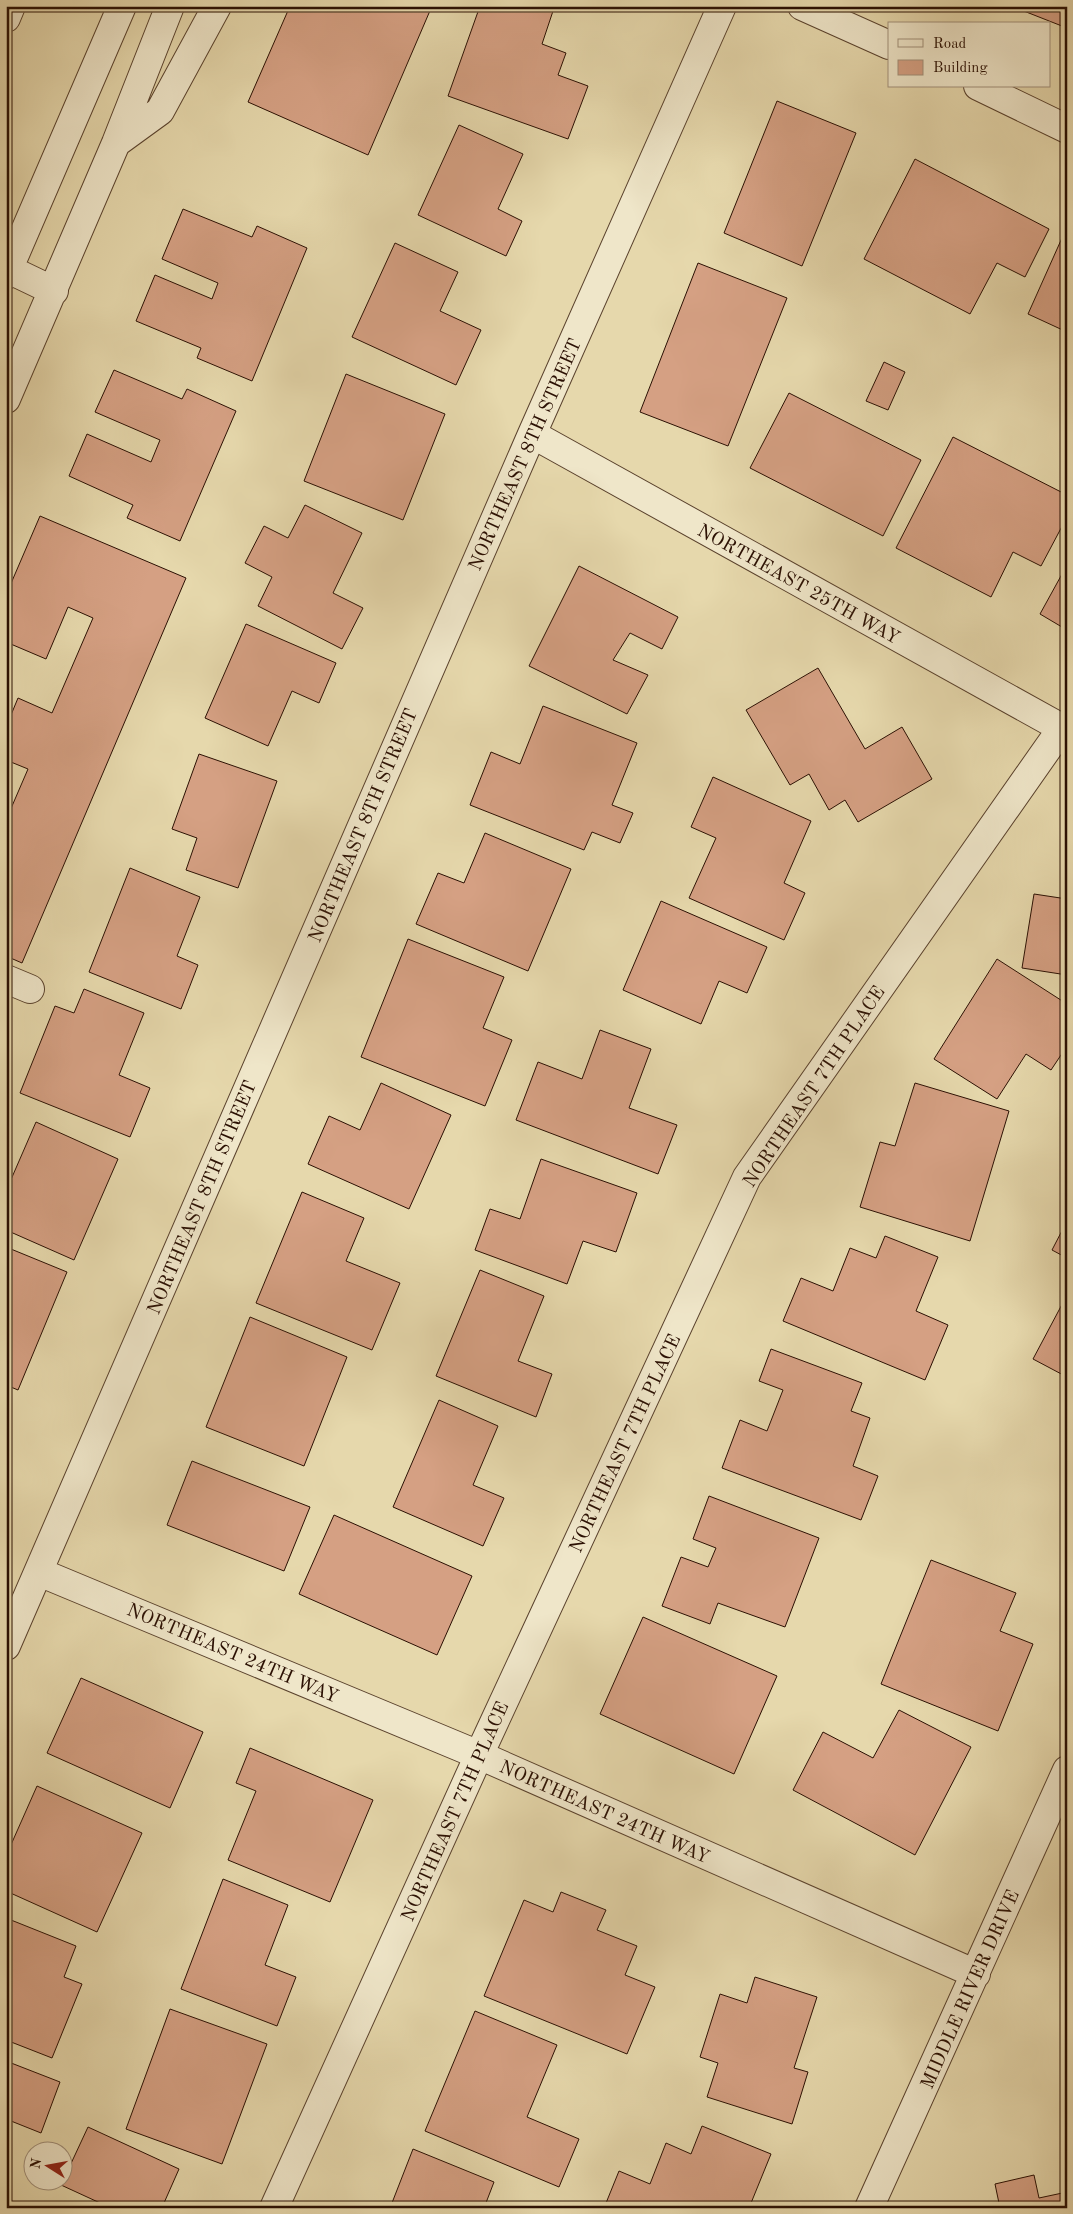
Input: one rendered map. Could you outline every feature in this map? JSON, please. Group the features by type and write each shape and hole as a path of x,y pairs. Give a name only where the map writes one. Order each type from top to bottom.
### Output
{"street":[{"path":"6,18 11,6"},
{"path":"54,290 7,271 122,6"},
{"path":"6,398 116,143 170,6"},
{"path":"116,143 160,111 217,6"},
{"name":"NORTHEAST 8TH STREET","path":"6,1646 532,434 722,6"},
{"path":"802,6 888,45"},
{"path":"982,88 1067,129"},
{"name":"NORTHEAST 25TH WAY","path":"532,434 1064,730"},
{"name":"NORTHEAST 7TH PLACE","path":"274,2208 479,1755 748,1177 1064,730"},
{"name":"NORTHEAST 24TH WAY","path":"39,1572 479,1755 976,1974"},
{"name":"MIDDLE RIVER DRIVE","path":"869,2208 1067,1770"}],"building":[{"path":"290,6 432,6 368,155 248,102"},
{"path":"480,6 549,6 554,8 542,44 566,53 558,75 588,86 568,139 448,96"},
{"path":"1011,6 1067,6 1067,28"},
{"path":"777,101 856,133 802,266 724,233"},
{"path":"459,125 523,154 498,209 522,221 506,256 418,215"},
{"path":"915,159 1049,229 1025,277 997,263 970,314 864,259"},
{"path":"183,209 252,237 257,226 307,248 252,381 197,358 201,348 136,321 155,275 212,299 218,283 162,259"},
{"path":"1067,229 1067,332 1028,314"},
{"path":"395,243 458,272 440,311 481,330 456,385 352,337"},
{"path":"698,263 787,298 728,446 640,412"},
{"path":"884,362 905,372 888,410 866,401"},
{"path":"114,370 182,399 187,389 236,411 180,541 127,518 133,505 69,476 87,434 151,462 160,440 95,412"},
{"path":"346,374 445,414 403,520 304,481"},
{"path":"789,393 921,460 883,536 750,468"},
{"path":"953,437 1067,495 1067,517 1041,566 1013,552 991,597 896,548"},
{"path":"305,505 362,533 333,593 363,608 342,649 258,606 272,577 245,563 264,526 288,538"},
{"path":"40,516 186,578 22,963 6,956 6,820 28,769 6,760 6,727 18,698 52,713 93,618 68,607 46,659 6,642 6,595"},
{"path":"1067,565 1067,630 1040,614"},
{"path":"579,566 678,617 662,649 630,633 613,660 648,675 627,714 529,666"},
{"path":"246,624 336,663 319,703 292,691 268,746 205,718"},
{"path":"818,668 865,749 902,727 932,779 858,822 845,800 829,810 809,774 790,785 746,710"},
{"path":"543,706 637,743 612,805 633,813 620,843 592,832 584,850 470,805 491,752 520,764"},
{"path":"199,754 277,781 238,888 186,870 197,838 172,829"},
{"path":"713,777 811,821 784,883 805,893 784,940 689,898 716,838 691,827"},
{"path":"485,833 571,869 528,971 416,924 438,873 464,883"},
{"path":"130,868 200,897 177,956 198,965 181,1009 89,972"},
{"path":"1034,894 1067,899 1067,975 1022,968"},
{"path":"661,901 767,947 747,993 719,981 701,1024 623,990"},
{"path":"408,939 504,977 483,1028 512,1040 485,1106 361,1057"},
{"path":"997,959 1067,1004 1067,1046 1051,1070 1026,1054 997,1099 934,1059"},
{"path":"84,989 144,1013 119,1075 150,1088 130,1137 20,1093 55,1006 74,1013"},
{"path":"600,1030 651,1049 629,1108 677,1125 658,1174 516,1120 538,1062 582,1079"},
{"path":"381,1083 451,1115 409,1209 308,1164 329,1116 360,1130"},
{"path":"915,1083 1009,1111 970,1241 860,1207 880,1142 895,1146"},
{"path":"36,1122 118,1159 74,1260 6,1230 6,1191"},
{"path":"541,1159 637,1193 616,1252 583,1241 567,1284 475,1250 490,1209 520,1219"},
{"path":"302,1192 364,1218 346,1261 400,1283 372,1350 256,1303"},
{"path":"1067,1221 1067,1258 1052,1250"},
{"path":"885,1236 938,1257 916,1311 948,1325 925,1380 783,1321 801,1278 833,1291 850,1248 876,1258"},
{"path":"6,1247 67,1272 18,1390 6,1385"},
{"path":"480,1270 544,1296 518,1361 552,1374 536,1417 436,1376"},
{"path":"1067,1295 1067,1377 1033,1359"},
{"path":"250,1317 347,1357 304,1466 206,1427"},
{"path":"771,1349 862,1383 851,1411 870,1418 853,1466 878,1476 861,1520 722,1468 740,1420 767,1431 783,1390 759,1381"},
{"path":"439,1400 498,1426 473,1485 504,1498 483,1546 393,1507"},
{"path":"192,1461 310,1507 284,1571 167,1525"},
{"path":"709,1496 819,1538 785,1627 718,1603 710,1624 662,1606 681,1557 708,1567 716,1548 693,1539"},
{"path":"334,1515 472,1576 437,1655 299,1594"},
{"path":"931,1560 1016,1593 1000,1631 1033,1644 998,1731 881,1684"},
{"path":"643,1617 777,1676 734,1774 600,1714"},
{"path":"81,1678 203,1732 170,1808 47,1753"},
{"path":"899,1710 971,1747 915,1855 793,1790 823,1732 873,1758"},
{"path":"250,1748 373,1800 330,1902 228,1860 256,1791 236,1783"},
{"path":"37,1786 142,1833 97,1932 6,1891 6,1856"},
{"path":"223,1879 288,1905 265,1965 296,1977 277,2026 181,1989"},
{"path":"561,1892 606,1910 597,1930 637,1946 625,1975 655,1987 627,2054 484,1996 524,1900 553,1912"},
{"path":"6,1918 76,1946 64,1977 82,1984 52,2058 6,2040"},
{"path":"755,1977 817,1997 794,2068 808,2072 792,2124 707,2097 718,2063 700,2057 720,1994 747,2003"},
{"path":"170,2009 267,2044 222,2164 126,2129"},
{"path":"475,2011 557,2045 527,2117 579,2139 559,2187 425,2131"},
{"path":"6,2061 60,2082 41,2133 6,2119"},
{"path":"702,2126 771,2154 749,2208 604,2208 619,2171 650,2184 666,2143 691,2154"},
{"path":"88,2127 179,2169 164,2203 173,2208 111,2208 72,2190 72,2161"},
{"path":"413,2149 494,2182 484,2208 390,2208"},
{"path":"1034,2175 1039,2198 1067,2192 1067,2208 1000,2208 995,2184"}]}
